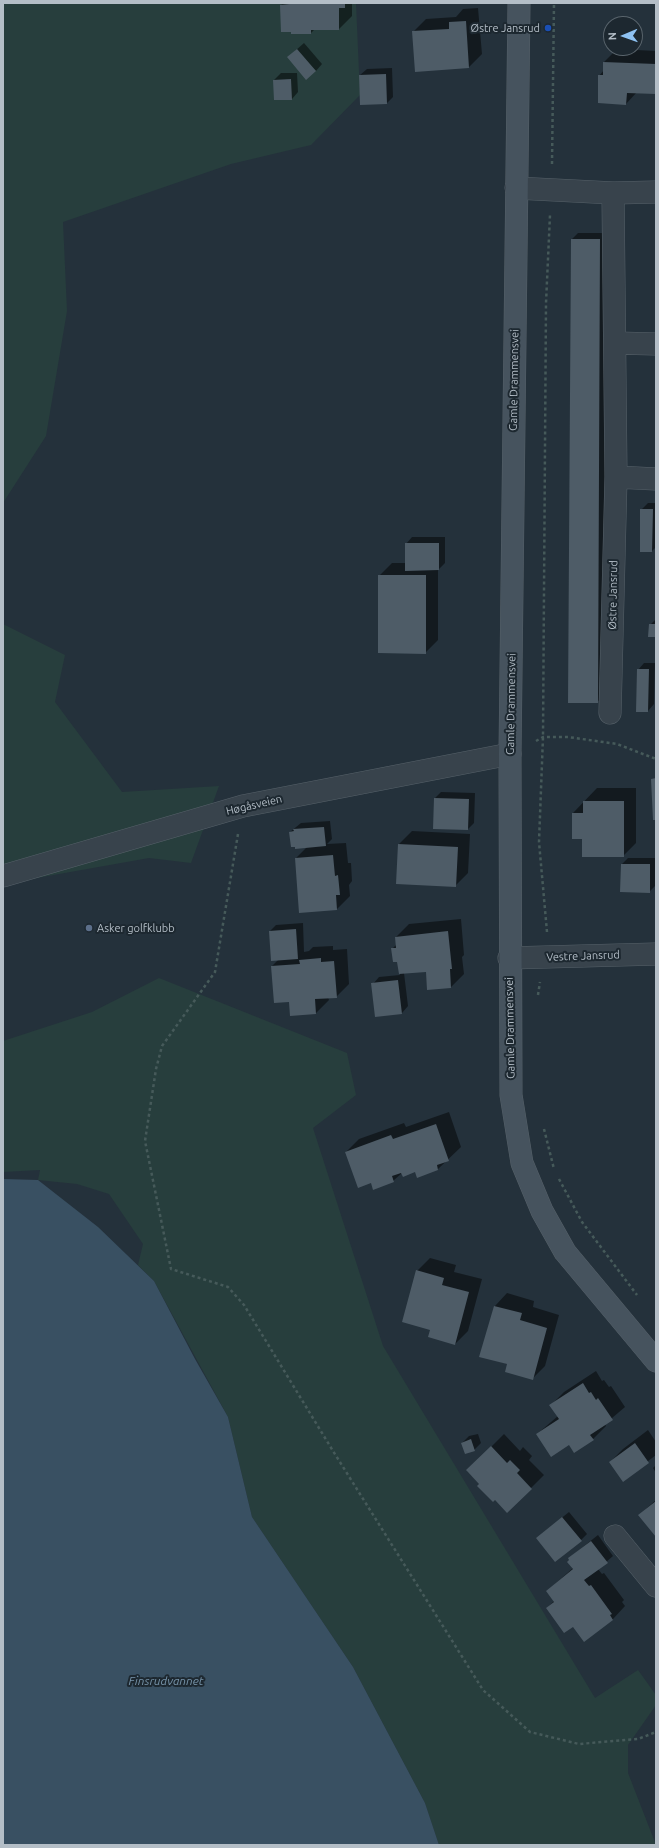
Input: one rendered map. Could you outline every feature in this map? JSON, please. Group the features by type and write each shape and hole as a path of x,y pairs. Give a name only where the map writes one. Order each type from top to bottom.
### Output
{"main road":[{"name":"Gamle Drammensvei","path":"519,3 510,754 511,1095 522,1163 542,1211 565,1252 656,1361"}],"street":[{"path":"516,188 613,193 656,192"},
{"name":"Østre Jansrud","path":"610,712 616,477 616,344 613,193"},
{"path":"616,344 656,344"},
{"path":"616,477 656,479"},
{"name":"Høgåsveien","path":"3,876 243,806 510,754"},
{"name":"Vestre Jansrud","path":"510,958 656,954"},
{"path":"615,1536 656,1586"}],"path":[{"path":"538,999 542,957 547,934 539,842 543,737 546,303 552,190 554,3"},
{"path":"510,754 543,737 568,737 617,744 656,759"},
{"path":"243,806 214,972 162,1046 156,1069 145,1142 171,1269 228,1287 244,1305 333,1451 483,1690 530,1732 579,1744 638,1739 656,1732"},
{"path":"544,1127 556,1173"},
{"path":"557,1177 582,1222 638,1297"}],"green space":[{"path":"3,3 356,3 360,95 311,145 231,164 63,222 67,311 46,436 3,503"},
{"path":"3,624 65,655 55,702 122,792 219,786 191,863 149,858 3,884"},
{"path":"159,978 347,1053 356,1095 313,1128 383,1346 595,1698 638,1670 656,1695 656,1705 628,1745 628,1773 656,1845 439,1845 425,1803 353,1667 252,1517 228,1417 154,1281 138,1265 143,1244 109,1194 77,1184 38,1180 40,1170 3,1172 3,1041 92,1012"}],"water":[{"name":"Finsrudvannet","path":"3,1179 38,1180 98,1227 154,1281 195,1359 228,1417 252,1517 353,1667 425,1803 439,1845 3,1845"}],"building":[{"path":"299,3 345,3 345,8 339,8 339,30 311,30 311,34 291,34 291,32 281,32 280,5"},
{"path":"466,21 469,68 415,72 412,31 449,29 449,22"},
{"path":"297,49 316,71 306,80 287,57"},
{"path":"603,62 656,64 656,94 627,93 626,105 598,103 598,75 603,75"},
{"path":"386,74 387,104 360,105 359,75"},
{"path":"291,79 292,100 274,100 273,80"},
{"path":"571,239 600,239 598,703 568,703"},
{"path":"640,509 653,509 652,552 640,552"},
{"path":"405,543 439,543 439,570 405,571"},
{"path":"378,575 426,575 426,654 378,653"},
{"path":"649,624 656,624 656,637 648,637"},
{"path":"637,669 649,669 648,712 636,712"},
{"path":"656,778 656,820 653,820 651,779"},
{"path":"434,798 469,799 468,830 433,829"},
{"path":"583,801 624,801 624,857 582,857 582,839 572,839 572,813 583,813"},
{"path":"324,827 326,846 295,849 295,847 291,847 289,832 294,831 293,829"},
{"path":"398,844 458,847 456,887 396,884"},
{"path":"333,855 335,876 338,875 340,895 336,895 337,910 299,913 295,858"},
{"path":"621,864 650,864 650,893 620,892"},
{"path":"296,929 298,959 271,961 269,931"},
{"path":"448,931 452,969 450,969 451,988 427,990 426,972 399,974 397,962 393,962 391,948 396,948 395,937"},
{"path":"321,958 321,962 334,961 337,998 315,999 316,1014 290,1016 289,1002 274,1003 271,966 300,964 299,960"},
{"path":"398,980 402,1014 375,1017 371,983"},
{"path":"436,1124 449,1161 437,1165 438,1170 417,1178 415,1172 403,1177 401,1173 392,1176 394,1182 373,1190 371,1183 358,1188 345,1152 391,1135 393,1139"},
{"path":"416,1270 444,1278 442,1285 469,1292 455,1345 428,1337 430,1330 402,1322"},
{"path":"494,1306 522,1313 520,1320 547,1328 533,1380 505,1372 507,1364 479,1357"},
{"path":"583,1383 589,1393 591,1392 596,1400 598,1398 613,1420 590,1435 594,1440 574,1453 569,1445 551,1457 536,1434 559,1419 549,1405"},
{"path":"471,1439 475,1451 465,1454 461,1443"},
{"path":"635,1443 649,1463 623,1482 609,1462"},
{"path":"491,1446 507,1463 510,1460 520,1470 517,1473 532,1489 507,1513 495,1500 493,1502 477,1486 479,1484 466,1470"},
{"path":"656,1501 656,1537 638,1515"},
{"path":"562,1517 582,1541 555,1562 536,1538"},
{"path":"591,1541 608,1563 584,1580 589,1586 591,1585 612,1614 610,1615 613,1620 584,1642 573,1627 564,1633 546,1608 554,1602 546,1591 573,1569 567,1562 569,1560 568,1558"}],"place":[{"name":"Østre Jansrud","path":"548,28"},
{"name":"Asker golfklubb","path":"89,928"}]}
